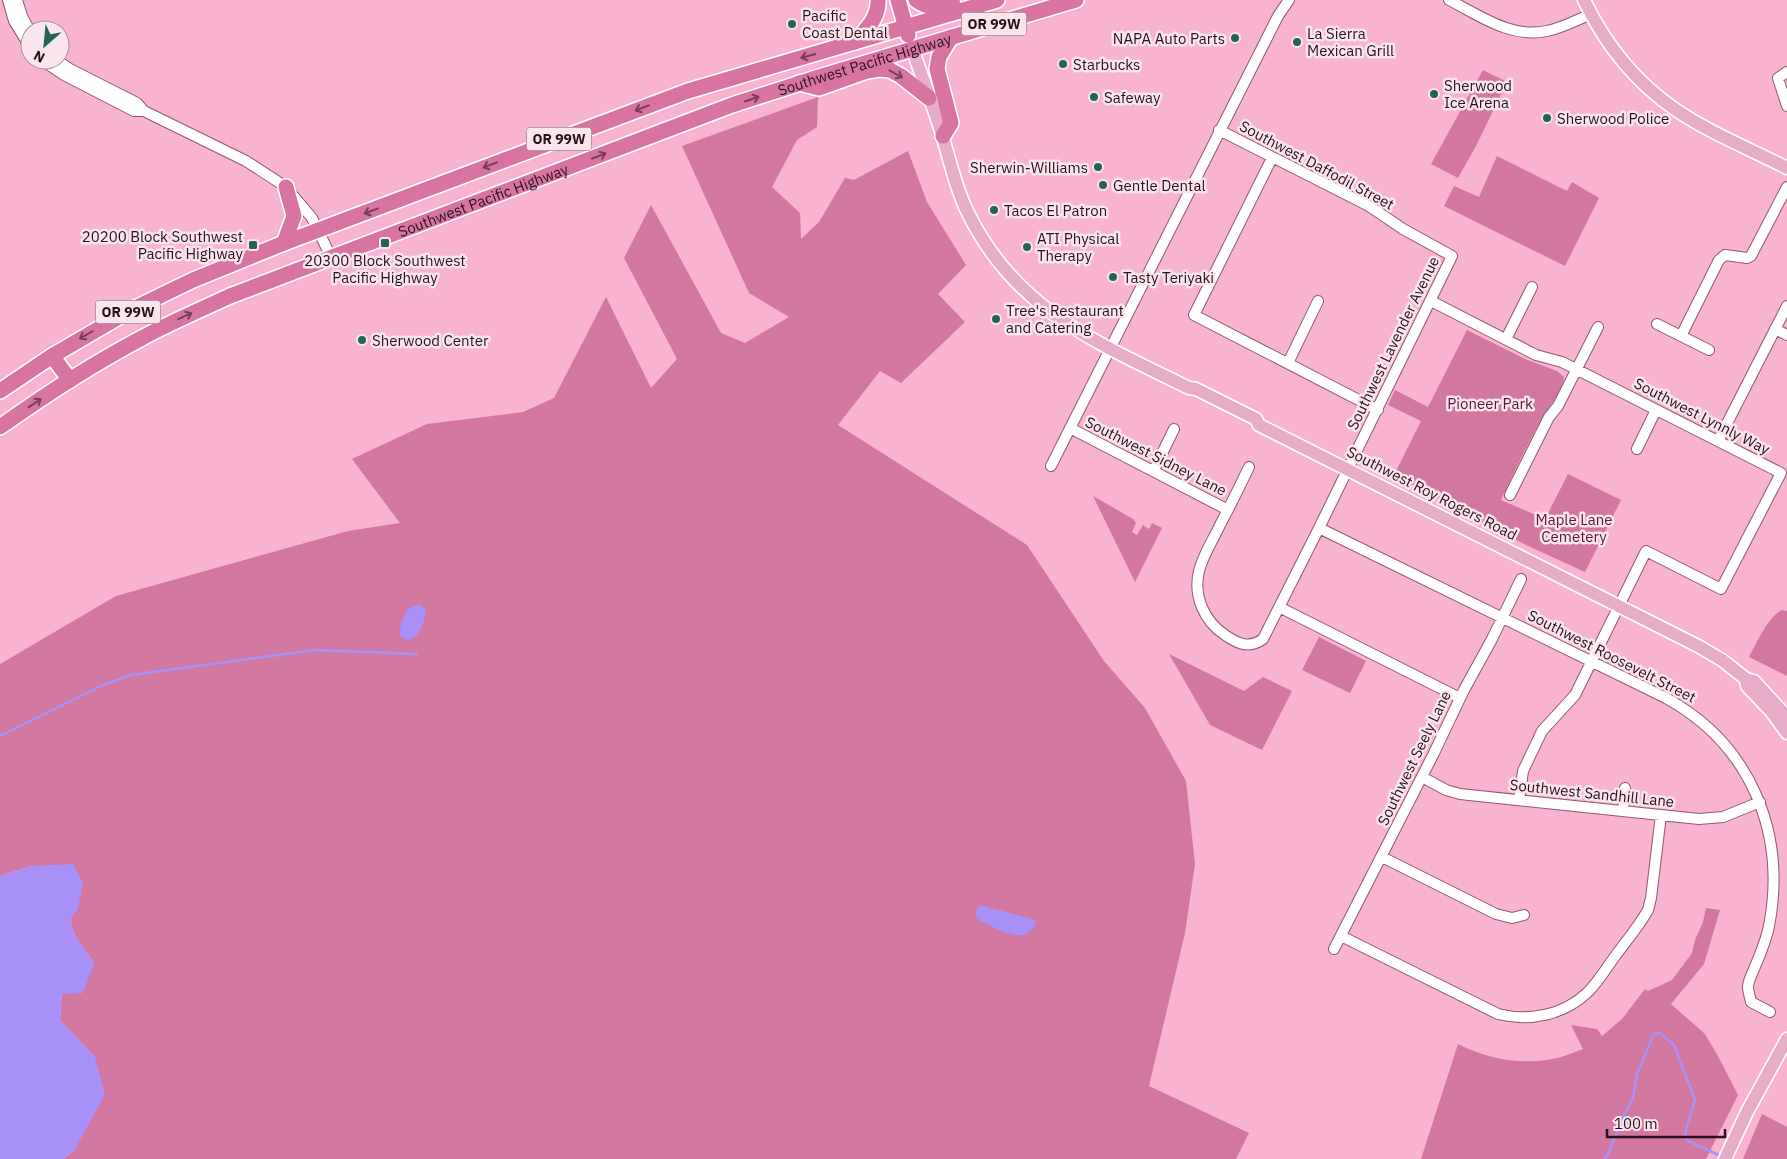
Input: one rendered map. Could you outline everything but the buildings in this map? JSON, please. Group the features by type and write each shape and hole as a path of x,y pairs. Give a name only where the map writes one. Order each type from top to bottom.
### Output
{"highway":[{"path":"855,42 875,18 878,0"},
{"path":"898,0 912,48"},
{"path":"916,0 922,5 932,8 967,0"},
{"name":"Southwest Pacific Highway","path":"0,391 52,356 160,295 284,243 688,90 997,0"},
{"name":"Southwest Pacific Highway","path":"0,427 119,350 230,296 732,105 912,48 1076,0"},
{"path":"942,136 951,123 937,69 939,57 951,37"},
{"path":"799,83 819,88 880,68 890,70 901,76 930,98"},
{"path":"284,243 294,216 286,187"},
{"path":"52,356 70,380"}],"main road":[{"path":"1584,0 1621,60 1659,98 1691,119 1787,168"},
{"name":"Southwest Roy Rogers Road","path":"912,48 930,98 961,198 975,226 994,257 1015,282 1042,307 1060,320 1110,349 1188,388 1194,395 1222,410 1252,425 1259,425 1348,469 1704,649 1722,660 1746,679 1754,681 1787,717"},
{"name":"Southwest Roy Rogers Road","path":"1746,679 1747,686 1771,711 1787,733"},
{"path":"1725,1159 1787,1039"}],"street":[{"path":"8,0 14,22 20,31"},
{"path":"17,0 24,20"},
{"path":"1051,466 1219,130 1278,16 1289,0"},
{"path":"1448,0 1509,30 1521,33 1553,30 1591,14"},
{"path":"70,69 137,103 144,111 246,161 286,187 304,207 319,230 331,257"},
{"path":"56,70 134,111 144,111"},
{"path":"1787,72 1778,78 1787,106"},
{"name":"Southwest Daffodil Street","path":"1219,130 1369,206 1403,229 1452,256"},
{"path":"1272,158 1194,315 1378,410"},
{"path":"1681,336 1719,260 1725,255 1747,258 1751,256 1787,187"},
{"name":"Southwest Lavender Avenue","path":"1249,467 1199,570 1198,593 1208,619 1218,630 1231,639 1245,645 1255,644 1263,639 1378,410 1452,256"},
{"path":"1506,339 1532,287"},
{"path":"1288,363 1318,301"},
{"name":"Southwest Lynnly Way","path":"1431,301 1536,354 1562,362 1781,473 1721,589 1646,551 1571,701 1542,731 1523,771 1519,800"},
{"path":"1718,441 1787,306"},
{"path":"1657,324 1710,350"},
{"path":"1510,495 1549,417 1558,406 1598,327"},
{"path":"1775,329 1787,335"},
{"path":"1637,449 1656,410"},
{"name":"Southwest Sidney Lane","path":"1070,428 1228,510"},
{"path":"1154,470 1174,429"},
{"name":"Southwest Roosevelt Street","path":"1319,528 1592,660 1666,698 1699,719 1721,740 1737,758 1752,782 1768,825 1774,852 1774,889 1769,929 1748,987 1751,1002 1770,1012"},
{"name":"Southwest Seely Lane","path":"1334,949 1521,580"},
{"path":"1279,607 1460,698"},
{"name":"Southwest Sandhill Lane","path":"1422,778 1454,793 1699,819 1716,819 1760,802"},
{"path":"1623,811 1625,788"},
{"path":"1342,936 1498,1014 1532,1018 1556,1012 1573,1003 1591,989 1648,910 1652,898 1661,815"},
{"path":"1382,857 1496,914 1512,918 1524,915"}],"green space":[{"path":"1483,70 1507,82 1458,178 1431,164"},
{"path":"818,97 817,127 797,140 772,187 800,213 801,239 819,222 845,178 854,180 908,151 927,202 966,265 938,294 965,322 901,383 880,371 838,425 1027,545 1104,661 1145,708 1186,781 1195,864 1185,933 1149,1086 1249,1133 1236,1159 63,1159 74,1151 95,1057 60,1020 62,994 94,963 74,934 70,919 78,908 31,866 0,876 0,664 116,596 348,531 400,523 352,459 427,424 523,412 554,398 606,297 651,388 677,359 624,258 651,205 721,333 745,343 789,317 749,293 682,146"},
{"path":"1497,156 1567,191 1572,182 1599,198 1565,266 1444,206 1454,186 1479,197"},
{"name":"Pioneer Park","path":"1467,330 1525,359 1557,371 1564,377 1558,393 1536,428 1501,500 1545,519 1568,474 1621,500 1585,572 1524,544 1394,475 1421,421 1388,405 1395,390 1428,407"},
{"path":"1093,496 1133,519 1136,523 1132,532 1137,535 1143,525 1149,529 1152,523 1162,528 1135,582"},
{"path":"1782,610 1787,611 1787,676 1749,657 1772,618"},
{"path":"1319,637 1366,661 1350,693 1302,670"},
{"path":"1169,654 1244,691 1263,677 1292,691 1262,750 1210,725"},
{"path":"1706,908 1720,910 1704,964 1671,1004 1705,1034 1738,1095 1706,1159 1421,1159 1458,1044 1481,1054 1519,1061 1557,1058 1583,1049 1571,1025 1597,1029 1602,1036 1622,1019 1645,989 1648,991 1672,980 1692,953"},
{"path":"1762,1114 1787,1127 1787,1159 1743,1159"}],"shaded area":[{"path":"419,604 426,610 423,624 419,632 408,641 399,635 402,620 408,609"},
{"path":"73,864 83,883 78,908 70,919 74,934 94,963 83,993 62,994 60,1020 95,1057 105,1094 74,1151 63,1159 0,1159 0,876 31,866"},
{"path":"980,905 1036,920 1033,929 1023,935 1018,935 992,927 976,918 976,911"}],"waterway":[{"path":"0,736 103,685 131,675 315,650 417,654"},
{"path":"1604,1159 1633,1098 1637,1074 1654,1034 1660,1033 1674,1045 1695,1100 1685,1137 1688,1141 1721,1156"}],"place":[{"name":"Pacific Coast Dental","path":"792,24"},
{"name":"NAPA Auto Parts","path":"1235,38"},
{"name":"La Sierra Mexican Grill","path":"1297,42"},
{"name":"Starbucks","path":"1063,64"},
{"name":"Sherwood Ice Arena","path":"1434,94"},
{"name":"Safeway","path":"1094,97"},
{"name":"Sherwood Police","path":"1547,118"},
{"name":"Sherwin-Williams","path":"1098,167"},
{"name":"Gentle Dental","path":"1103,185"},
{"name":"Tacos El Patron","path":"994,210"},
{"name":"20300 Block Southwest Pacific Highway","path":"385,243"},
{"name":"20200 Block Southwest Pacific Highway","path":"253,245"},
{"name":"ATI Physical Therapy","path":"1027,247"},
{"name":"Tasty Teriyaki","path":"1113,277"},
{"name":"Tree's Restaurant and Catering","path":"996,319"},
{"name":"Sherwood Center","path":"362,340"}],"park label":[{"name":"Maple Lane Cemetery","path":"1574,528"}]}
